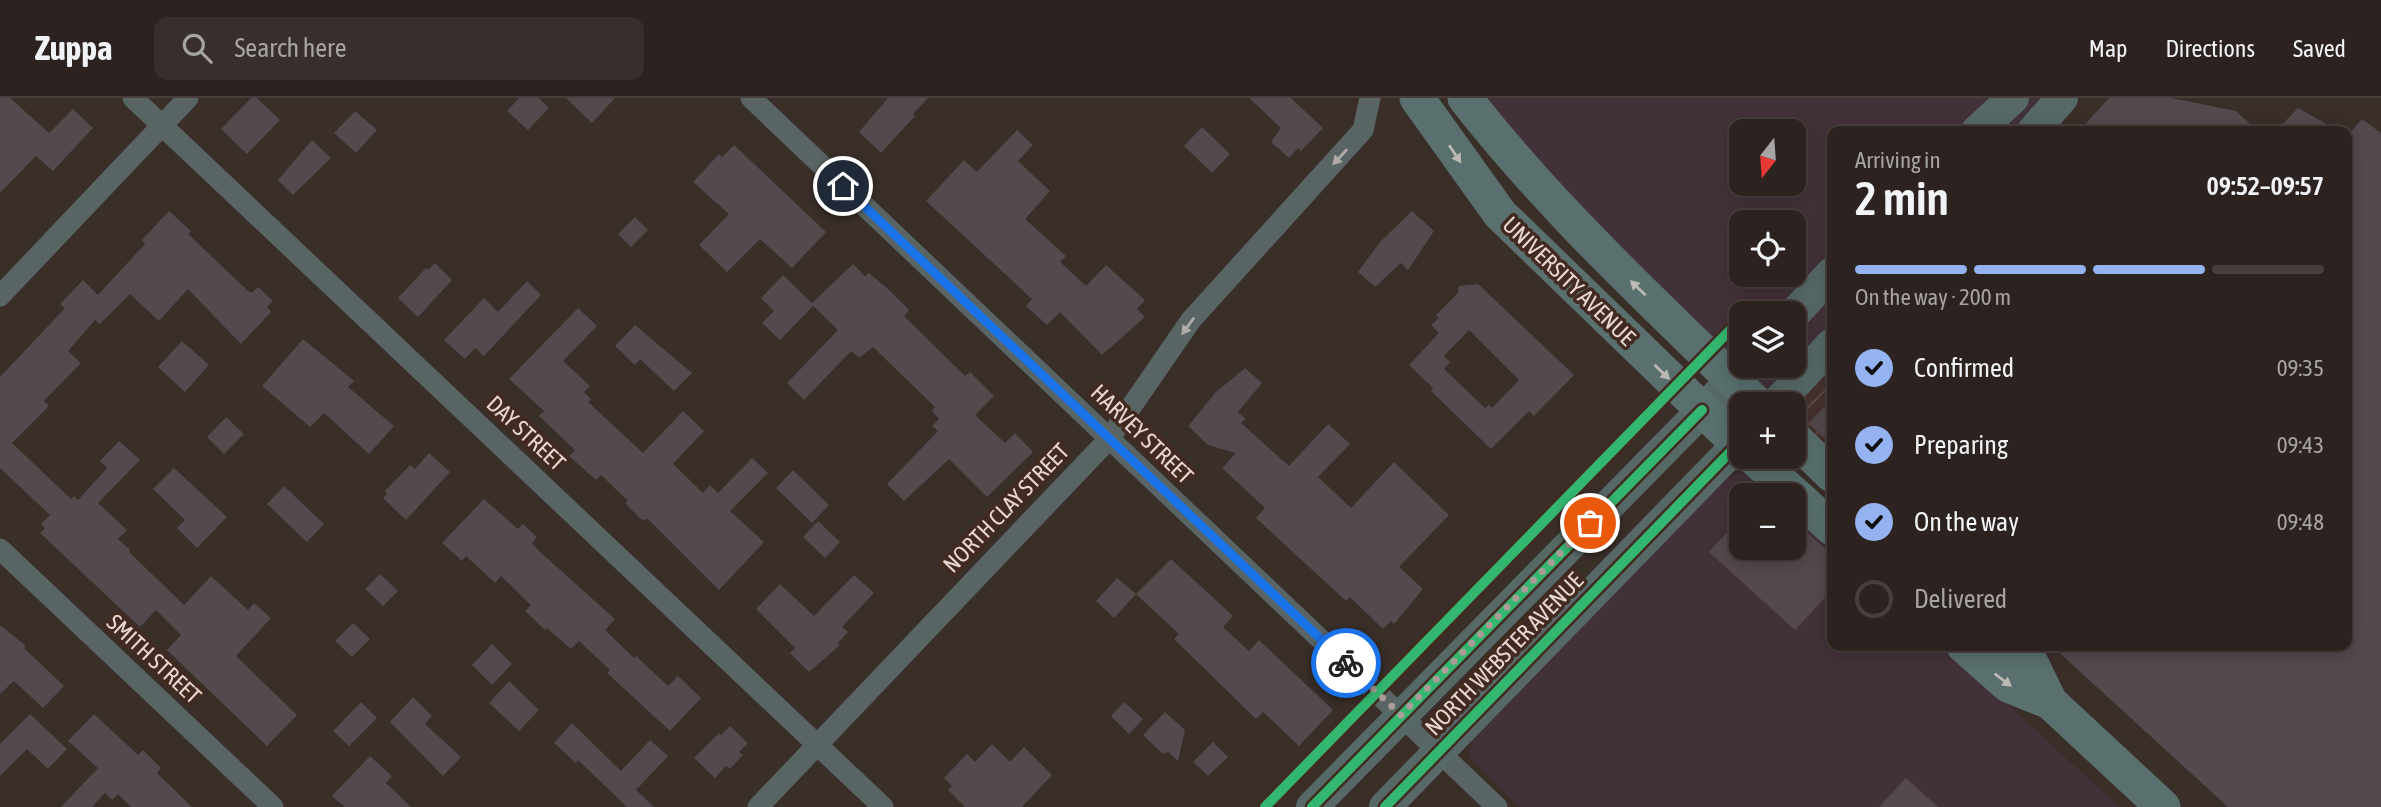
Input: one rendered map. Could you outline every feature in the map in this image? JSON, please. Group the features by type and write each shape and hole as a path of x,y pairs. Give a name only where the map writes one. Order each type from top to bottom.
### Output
{"main road":[{"name":"UNIVERSITY AVENUE","path":"1417,98 1500,214 1729,434"},
{"name":"UNIVERSITY AVENUE","path":"1465,98 1537,187 1582,234 1729,364"},
{"path":"1982,126 2013,98"},
{"path":"2038,126 2062,98"},
{"path":"1806,301 1827,278"},
{"path":"1787,392 1827,349"},
{"name":"NORTH WEBSTER AVENUE","path":"1312,807 1734,378"},
{"path":"1806,450 1827,470"},
{"name":"NORTH WEBSTER AVENUE","path":"1385,807 1729,461"},
{"name":"UNIVERSITY AVENUE","path":"1767,469 1827,523"},
{"path":"1970,651 2008,685 2050,702"},
{"path":"2018,651 2030,662 2050,702 2163,807"}],"street":[{"name":"DAY STREET","path":"133,98 883,807"},
{"path":"0,296 188,98"},
{"name":"HARVEY STREET","path":"751,98 1497,807"},
{"name":"NORTH CLAY STREET","path":"758,807 1109,439 1191,320 1363,130 1370,98"},
{"name":"SMITH STREET","path":"0,550 272,807"}],"shaded area":[{"path":"1465,98 2062,98 2037,126 1827,126 1827,349 1806,372 1806,301 1729,301 1729,358"},
{"path":"1827,367 1827,450 1806,430 1806,393"},
{"path":"1750,378 1800,378 1787,392 1764,392"},
{"path":"1741,472 1760,483 1729,483 1729,560 1806,560 1806,523 1827,543 1827,651 1944,651 2001,698 2119,807 1518,807 1470,757 1472,739 1721,482"}],"building":[{"path":"0,98 10,98 49,133 73,109 93,128 53,171 36,156 0,193"},
{"path":"251,98 257,98 280,120 247,154 221,129"},
{"path":"519,98 539,98 549,108 528,130 507,111"},
{"path":"566,98 615,98 592,123"},
{"path":"888,98 928,98 881,153 859,132"},
{"path":"1249,98 1291,98 1323,128 1301,151 1298,148 1289,158 1271,142 1281,128"},
{"path":"2109,98 2171,98 2236,111 2252,126 2084,126"},
{"path":"2298,108 2330,126 2281,126"},
{"path":"355,111 377,130 356,153 334,133"},
{"path":"2362,119 2381,133 2381,807 2228,807 2057,651 2352,651 2352,130"},
{"path":"1202,127 1230,154 1212,173 1184,146"},
{"path":"1017,130 1033,145 1018,161 1050,191 1025,219 1066,256 1060,262 1086,286 1106,265 1145,300 1137,309 1145,317 1102,355 1060,312 1047,325 1026,306 1032,299 926,201 964,160 977,172"},
{"path":"312,140 331,158 293,195 278,180"},
{"path":"734,145 826,232 792,268 760,239 727,272 699,245 729,214 693,182 719,154 722,157"},
{"path":"169,211 191,231 188,234 247,290 252,293 258,287 273,301 267,307 271,312 241,344 188,289 159,321 130,294 100,324 95,320 68,351 81,363 44,401 49,406 12,443 71,499 74,496 78,500 107,468 100,461 119,441 140,460 98,503 127,530 118,539 184,605 211,576 248,610 254,603 271,618 236,656 297,715 267,746 167,650 181,635 156,610 140,627 40,533 45,528 41,524 50,515 0,468 0,377 65,308 60,304 83,280 98,295 145,244 142,240"},
{"path":"1412,211 1434,231 1408,270 1401,263 1375,287 1358,272 1380,242"},
{"path":"635,217 648,230 631,247 618,234"},
{"path":"435,263 452,280 418,317 398,298 426,268 428,270"},
{"path":"853,264 865,276 869,273 889,290 909,310 904,316 965,376 970,372 994,396 975,415 1005,443 1015,433 1033,452 987,497 949,459 904,501 887,484 938,431 932,426 939,419 932,411 935,407 873,347 859,358 851,351 804,400 787,383 838,330 813,306 780,340 762,323 774,311 761,298 783,275 812,303"},
{"path":"527,281 541,295 484,356 475,348 465,359 444,340 484,298 498,312"},
{"path":"1478,284 1574,375 1534,416 1529,411 1491,449 1431,391 1433,388 1409,365 1439,333 1431,325 1439,318 1436,315 1458,293 1459,286","holes":["1469,330 1519,380 1492,408 1489,405 1485,408 1444,369 1450,362 1444,356"]},
{"path":"578,308 597,326 563,361 590,386 584,392 591,399 588,402 643,453 683,411 704,431 673,464 703,493 710,485 718,493 752,458 768,473 730,511 764,542 719,590 648,519 642,520 625,503 628,501 601,475 596,480 569,456 575,450 539,416 544,411 509,379"},
{"path":"635,325 692,373 674,391 640,359 635,365 615,346"},
{"path":"303,339 354,381 348,387 394,426 369,454 324,413 310,427 262,386"},
{"path":"182,341 209,365 185,392 158,367"},
{"path":"1245,368 1262,383 1238,412 1246,419 1241,423 1289,466 1328,424 1350,444 1318,477 1351,508 1394,462 1449,515 1399,567 1423,589 1394,624 1391,621 1383,629 1350,597 1346,601 1256,518 1265,508 1222,468 1236,453 1208,445 1188,426 1216,392"},
{"path":"1827,404 1827,440 1809,424"},
{"path":"226,417 244,434 224,454 207,437"},
{"path":"429,453 450,472 406,520 383,498 387,494 385,491 410,465 415,469"},
{"path":"174,468 227,517 197,548 177,528 185,520 153,489"},
{"path":"793,470 829,505 812,523 776,488"},
{"path":"284,486 324,524 307,542 267,504"},
{"path":"484,499 518,529 523,524 537,537 532,543 539,551 615,619 605,630 634,658 636,656 668,686 678,676 701,698 670,731 607,673 610,670 579,641 571,649 547,628 545,630 525,611 531,605 501,576 495,583 466,556 462,561 442,543"},
{"path":"818,521 840,542 825,558 803,537"},
{"path":"1729,530 1729,560 1806,560 1806,532 1827,551 1827,595 1795,630 1709,552"},
{"path":"1171,559 1233,616 1223,627 1249,651 1259,640 1333,710 1299,746 1263,712 1256,719 1174,639 1179,634 1136,594"},
{"path":"380,574 398,591 383,606 365,589"},
{"path":"854,575 874,593 842,627 848,632 838,643 840,645 809,672 790,653 795,648 756,609 780,584 814,616"},
{"path":"1117,578 1136,594 1114,618 1096,601"},
{"path":"353,623 370,639 352,657 335,641"},
{"path":"0,625 26,646 24,648 64,686 43,708 14,681 0,694"},
{"path":"492,644 512,664 492,685 472,665"},
{"path":"509,681 539,710 519,731 489,703"},
{"path":"413,697 432,716 425,724 461,757 443,776 390,722"},
{"path":"361,702 377,718 349,746 333,731"},
{"path":"1124,702 1143,719 1129,734 1111,716"},
{"path":"1165,712 1185,730 1178,761 1168,752 1163,754 1143,735"},
{"path":"30,714 67,749 48,769 27,749 0,776 0,744"},
{"path":"94,714 138,755 143,750 161,768 157,773 192,807 131,807 118,794 112,800 105,793 92,807 61,807 98,768 68,741"},
{"path":"572,723 621,771 650,740 668,756 636,790 654,807 627,807 578,760 576,763 554,743"},
{"path":"730,726 748,743 739,752 743,755 730,769 726,766 715,778 694,758"},
{"path":"1213,742 1228,757 1208,776 1193,762"},
{"path":"992,744 1010,762 1024,747 1052,775 1022,807 965,807 948,790 952,786 944,778 967,754 975,762"},
{"path":"370,756 392,776 386,783 411,807 345,807 332,796"},
{"path":"1906,778 1938,807 1879,807"}],"cycle path":[{"path":"1265,807 1729,331"},
{"path":"1312,807 1702,410"},
{"path":"1385,807 1729,453"}],"way so far":[{"path":"1346,663 1401,715 1590,523"}],"route":[{"path":"843,186 1346,663"}]}
